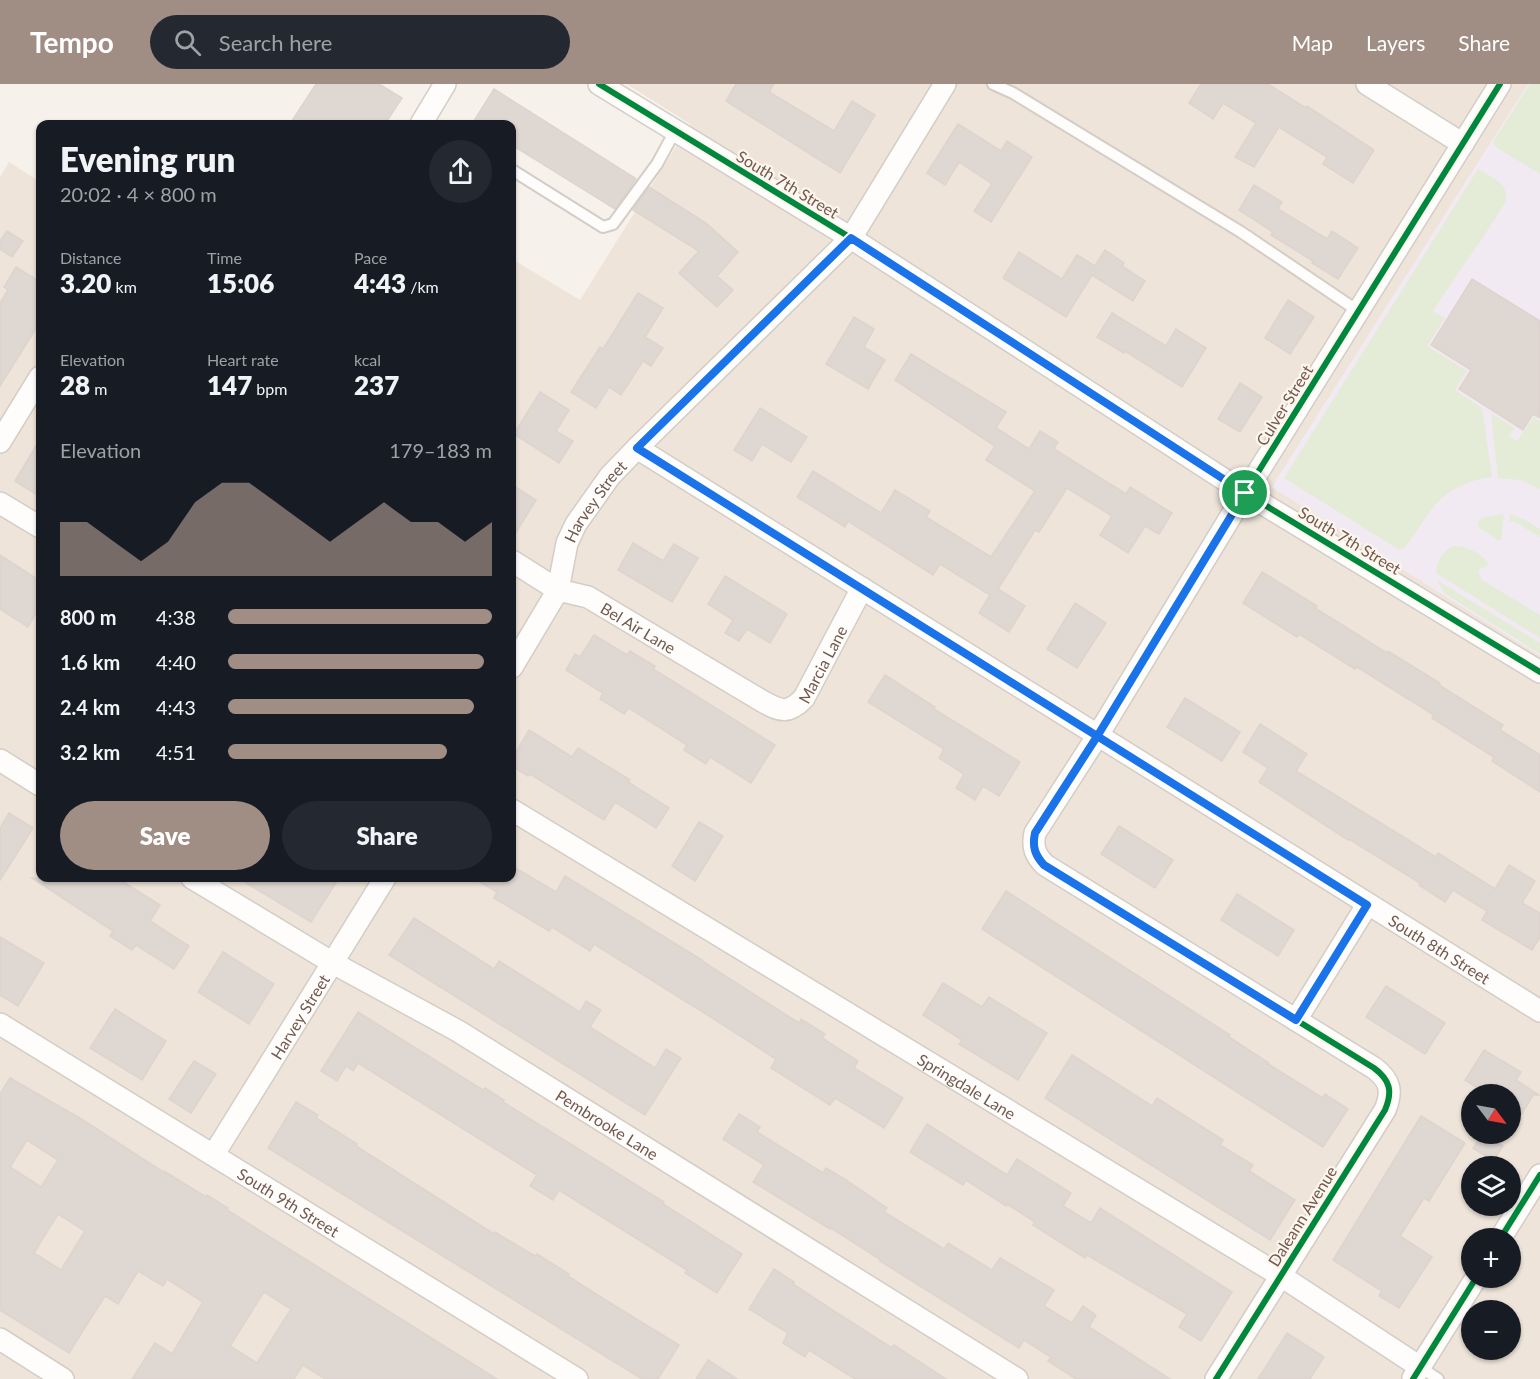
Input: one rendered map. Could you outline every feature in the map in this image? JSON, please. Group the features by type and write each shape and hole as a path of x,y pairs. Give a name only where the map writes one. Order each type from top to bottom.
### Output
{"street":[{"path":"424,120 446,84"},
{"name":"South 7th Street","path":"599,84 851,238 1245,493 1540,672"},
{"name":"Harvey Street","path":"516,660 558,590 567,543 576,524 610,476 851,238 945,84"},
{"path":"1367,84 1463,144"},
{"name":"Culver Street","path":"1296,1020 1044,865 1034,849 1035,833 1098,735 1245,493 1500,84"},
{"path":"0,442 36,384"},
{"name":"South 8th Street","path":"637,448 1540,1011"},
{"path":"0,503 36,525"},
{"name":"Bel Air Lane","path":"516,564 558,590 588,597 762,701"},
{"name":"Marcia Lane","path":"762,701 786,710 792,709 804,698 862,588"},
{"path":"0,760 36,782"},
{"name":"Springdale Lane","path":"516,812 1281,1276 1417,1373"},
{"name":"Pembrooke Lane","path":"199,882 333,963 458,1031 1017,1379"},
{"name":"Harvey Street","path":"214,1154 383,882"},
{"path":"1296,1020 1367,905"},
{"name":"Daleann Avenue","path":"1216,1379 1385,1110 1390,1091 1389,1082 1374,1068 1296,1020"},
{"name":"South 9th Street","path":"0,1024 577,1379"},
{"path":"1507,1228 1540,1175"},
{"path":"1417,1373 1470,1288"},
{"path":"0,1339 63,1379"}],"lane":[{"path":"993,84 1013,93 1241,232 1358,311"},
{"path":"516,173 603,227 613,224 657,164 675,131"},
{"path":"1417,1373 1438,1379"}],"shaded area":[{"path":"627,84 1528,84 1272,487 1540,655 1540,1379 0,1379 0,177 9,162 36,179 36,882 516,882 516,261 580,300 690,124"},
{"path":"1528,84 1540,84 1540,656 1272,487"}],"green space":[{"path":"1530,84 1540,84 1540,174 1497,148 1493,142"},
{"path":"1478,169 1503,186 1506,196 1505,203 1433,311 1445,318 1427,346 1467,371 1455,390 1482,408 1492,477 1466,483 1443,497 1431,510 1411,540 1403,549 1398,549 1284,478"},
{"path":"1491,413 1515,428 1509,436 1517,441 1534,417 1540,421 1540,489 1520,480 1498,478"},
{"path":"1504,514 1501,540 1479,528 1478,523 1481,518"},
{"path":"1510,514 1540,529 1540,537 1515,522 1509,521"},
{"path":"1454,546 1469,549 1483,557 1489,565 1478,570 1482,580 1540,615 1540,638 1436,573 1441,557"},
{"path":"1437,580 1540,643 1540,654 1444,593"}],"building":[{"path":"316,84 379,84 402,98 388,120 293,120"},
{"path":"736,84 774,84 769,92 834,131 852,101 875,115 840,173 726,101"},
{"path":"1201,84 1268,84 1306,108 1307,106 1374,150 1353,183 1323,164 1327,157 1279,127 1254,167 1235,157 1256,123 1223,103 1213,119 1189,103"},
{"path":"494,89 636,179 615,209 516,147 516,120 475,120"},
{"path":"958,124 1001,151 1007,141 1032,157 991,222 974,211 992,184 959,162 945,185 927,173"},
{"path":"1254,185 1282,202 1278,209 1327,239 1332,231 1358,248 1338,279 1271,235 1273,232 1239,210"},
{"path":"649,187 706,223 738,252 717,276 733,290 717,307 679,273 699,251 633,210"},
{"path":"7,231 23,241 12,257 0,249 0,241"},
{"path":"1105,250 1124,263 1122,266 1145,281 1133,301 1092,275 1066,317 1003,278 1019,252 1062,279 1077,255 1095,266"},
{"path":"16,267 36,280 36,328 0,386 0,303 8,290 4,287"},
{"path":"1472,279 1540,321 1540,418 1533,414 1523,430 1459,389 1471,370 1431,345"},
{"path":"638,293 663,308 645,337 663,348 651,366 643,361 621,395 609,387 596,408 571,392 600,347 603,349"},
{"path":"1288,300 1314,317 1290,354 1265,338"},
{"path":"1112,313 1166,346 1176,329 1206,348 1182,387 1125,351 1124,353 1097,337"},
{"path":"854,317 874,329 864,347 885,360 868,389 826,364"},
{"path":"911,354 1006,412 996,428 1029,449 1040,431 1058,442 1054,449 1126,494 1130,487 1172,513 1159,534 1145,526 1128,553 1100,535 1112,516 1067,488 1039,532 1035,530 998,589 1025,606 1009,632 979,613 990,595 940,564 933,575 848,521 845,527 797,497 813,471 881,513 895,490 930,511 926,517 991,557 1035,491 986,460 995,446 895,380"},
{"path":"1240,383 1262,397 1240,432 1218,419"},
{"path":"540,392 569,410 556,431 573,441 559,463 516,435 516,431"},
{"path":"760,408 807,437 791,462 762,444 752,461 734,450"},
{"path":"36,446 36,494 15,481"},
{"path":"516,488 536,500 516,532"},
{"path":"633,543 663,561 674,544 698,558 672,602 618,570"},
{"path":"0,555 36,578 36,613 28,627 0,609"},
{"path":"1262,572 1317,606 1315,608 1440,683 1439,685 1503,725 1500,730 1540,755 1540,792 1492,761 1494,757 1432,718 1434,715 1357,667 1355,669 1299,634 1297,637 1243,603"},
{"path":"725,576 787,614 770,643 747,629 739,641 725,633 733,620 708,604"},
{"path":"1075,603 1106,623 1077,668 1047,649"},
{"path":"594,635 627,655 630,651 655,666 653,669 775,745 751,783 710,757 706,764 684,750 687,745 629,708 624,714 600,699 603,693 566,670 575,654 580,657"},
{"path":"885,675 935,707 934,709 1020,762 999,796 983,786 975,800 956,788 964,774 939,758 944,749 868,702"},
{"path":"1185,698 1240,732 1222,761 1167,727"},
{"path":"1260,724 1307,754 1296,771 1436,857 1438,853 1495,889 1509,865 1535,881 1522,903 1540,913 1540,937 1532,950 1482,920 1487,911 1453,890 1445,902 1419,885 1420,883 1348,840 1259,782 1268,768 1243,752"},
{"path":"529,730 572,757 578,748 630,780 628,782 669,808 656,828 615,802 604,820 530,774 528,776 516,768 516,752"},
{"path":"9,813 33,828 0,880 0,828"},
{"path":"699,822 723,836 695,881 672,866"},
{"path":"1119,826 1173,860 1155,888 1101,854"},
{"path":"516,868 556,892 565,876 799,1023 801,1019 825,1034 822,1038 858,1061 854,1068 903,1098 884,1128 835,1098 830,1105 771,1068 776,1059 728,1028 594,944 590,951 552,927 549,931 494,898 497,892 480,882 516,882"},
{"path":"38,882 123,882 160,905 150,921 189,946 174,969 136,945 132,950 110,936 113,931"},
{"path":"245,882 336,882 311,922"},
{"path":"1006,891 1230,1035 1229,1037 1268,1064 1323,1098 1325,1094 1348,1109 1323,1147 982,929"},
{"path":"1237,894 1294,930 1278,956 1221,920"},
{"path":"414,918 494,969 499,961 580,1012 586,1001 601,1010 590,1027 655,1068 666,1049 681,1058 645,1115 389,955"},
{"path":"0,937 44,963 18,1006 0,995"},
{"path":"223,952 274,984 249,1024 198,992"},
{"path":"943,983 982,1007 989,997 1047,1033 1018,1080 959,1044 962,1040 923,1015"},
{"path":"1386,986 1445,1023 1425,1054 1366,1017"},
{"path":"115,1009 166,1041 142,1080 90,1048"},
{"path":"358,1012 483,1090 485,1088 504,1100 503,1102 664,1202 663,1204 742,1254 717,1293 685,1273 687,1270 559,1190 553,1200 530,1186 537,1175 358,1063 353,1071 346,1066 337,1081 321,1071"},
{"path":"1484,1050 1521,1072 1516,1080 1539,1095 1533,1095 1522,1114 1521,1084 1471,1084 1465,1080"},
{"path":"1072,1055 1152,1106 1157,1098 1223,1140 1220,1145 1253,1165 1249,1171 1295,1200 1270,1240 1045,1098"},
{"path":"194,1061 216,1074 191,1113 169,1099"},
{"path":"10,1078 83,1120 163,1172 206,1197 207,1195 228,1208 227,1210 497,1379 325,1379 303,1365 294,1379 132,1379 155,1343 172,1354 203,1302 167,1279 163,1286 138,1271 118,1304 105,1296 69,1353 0,1310 0,1094","holes":["27,1140 58,1160 41,1187 10,1167","58,1214 85,1231 61,1270 34,1253","264,1292 291,1309 257,1363 230,1346"]},
{"path":"296,1102 318,1115 316,1118 357,1144 356,1146 494,1234 495,1232 535,1256 537,1254 599,1296 679,1345 658,1379 642,1379 268,1148"},
{"path":"739,1114 760,1127 757,1132 823,1173 826,1168 846,1180 887,1208 884,1212 944,1249 948,1243 992,1270 1000,1258 1054,1290 1044,1306 1072,1323 1083,1306 1096,1315 1089,1327 1170,1379 1076,1379 1048,1361 1051,1357 1024,1340 1019,1348 831,1228 753,1182 764,1165 723,1139"},
{"path":"1421,1116 1461,1141 1461,1144 1464,1144 1429,1201 1424,1198 1400,1236 1432,1257 1399,1308 1379,1296 1382,1291 1333,1260"},
{"path":"927,1124 1007,1175 1017,1159 1071,1193 1063,1206 1091,1223 1100,1208 1232,1292 1201,1341 1179,1327 1187,1314 1087,1255 1085,1258 1033,1225 1035,1222 966,1180 963,1185 910,1152"},
{"path":"1476,1144 1503,1146 1496,1156 1485,1156 1473,1148"},
{"path":"774,1269 834,1311 892,1348 894,1345 946,1379 855,1379 809,1350 805,1357 783,1343 788,1333 749,1309"},
{"path":"1287,1333 1324,1357 1310,1379 1258,1379"},
{"path":"708,1360 737,1379 696,1379"}],"cycle path":[{"path":"599,84 851,238 1245,493 1540,672"},
{"path":"1216,1379 1385,1110 1389,1097 1387,1082 1374,1068 1045,865 1035,850 1035,833 1098,735 1245,493 1500,84"},
{"path":"1507,1228 1540,1175"},
{"path":"1413,1379 1470,1288"}],"route":[{"path":"1245,493 851,238 637,448 1098,735 1178,784 1367,905 1296,1020 1044,865 1034,849 1035,833 1098,735 1245,493"}]}
